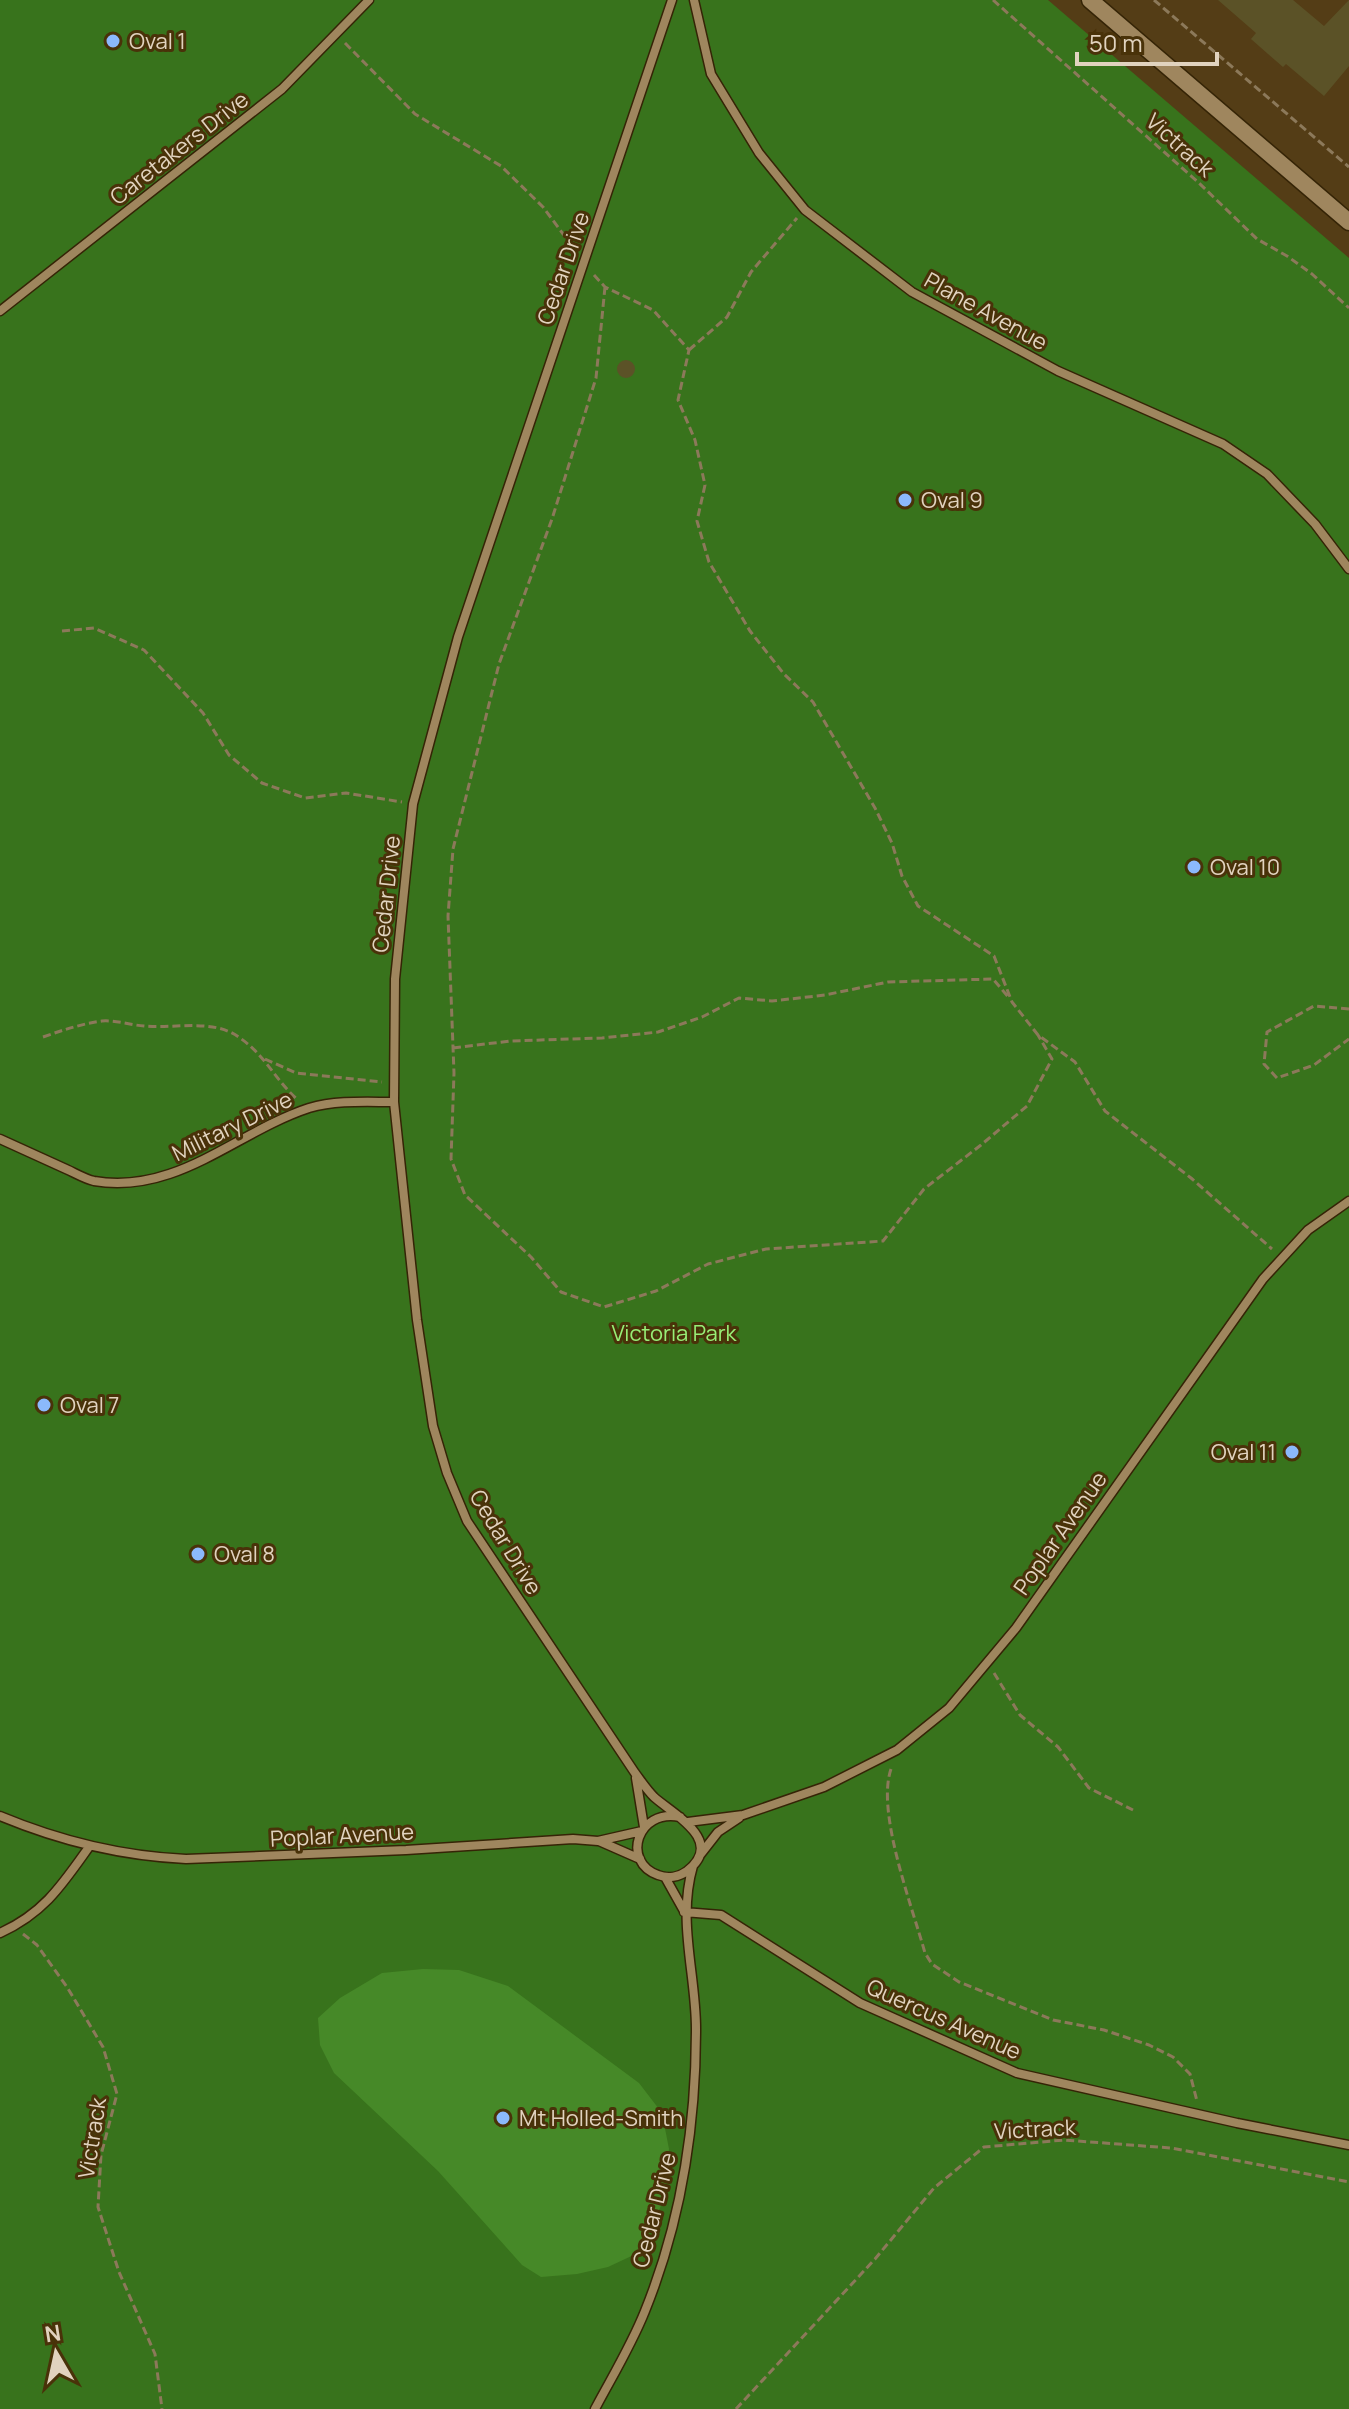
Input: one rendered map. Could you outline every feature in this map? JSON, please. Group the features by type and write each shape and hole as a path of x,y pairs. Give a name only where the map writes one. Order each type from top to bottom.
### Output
{"main road":[{"path":"1090,0 1349,222"}],"street":[{"name":"Caretakers Drive","path":"0,311 282,89 369,0"},
{"name":"Cedar Drive","path":"672,0 458,637 413,804 395,979 394,1102 417,1320 433,1426 447,1473 467,1521 635,1773 652,1795 684,1820"},
{"name":"Plane Avenue","path":"694,0 711,74 759,153 805,210 912,292 1058,371 1223,444 1267,474 1315,524 1349,569"},
{"name":"Military Drive","path":"0,1139 91,1181 126,1183 170,1176 308,1109 332,1102 394,1102"},
{"name":"Poplar Avenue","path":"684,1820 743,1815 824,1787 897,1750 949,1708 988,1664 1247,1300 1281,1257 1314,1224 1349,1201"},
{"name":"Cedar Drive","path":"635,1773 643,1829"},
{"name":"Poplar Avenue","path":"695,1862 718,1832 743,1815"},
{"name":"Poplar Avenue","path":"0,1816 89,1847 156,1857 246,1858 573,1839 598,1841 640,1859"},
{"path":"661,1816 684,1820 698,1835 700,1843 695,1862 676,1877 655,1874 640,1859 638,1840 643,1829 661,1816"},
{"name":"Poplar Avenue","path":"598,1841 643,1829"},
{"path":"0,1933 24,1922 43,1907 89,1847"},
{"name":"Cedar Drive","path":"595,2409 645,2312 665,2253 686,2164 694,2103 696,2026 684,1912 695,1862"},
{"name":"Cedar Drive","path":"665,1877 684,1912"},
{"name":"Quercus Avenue","path":"684,1912 721,1915 860,2003 1017,2073 1349,2145"}],"path":[{"name":"Victrack","path":"993,0 1199,183 1257,239 1312,274 1349,308"},
{"path":"1154,0 1349,167"},
{"path":"336,34 415,114 501,166 543,207 605,287 653,310 689,350"},
{"path":"805,210 751,272 727,317 689,350 678,400 695,440 705,485 697,521 709,562 750,631 784,674 813,702 875,808 892,843 902,876 918,906 994,956 1012,1002"},
{"path":"453,1048 510,1041 602,1038 658,1032 702,1017 739,998 772,1001 825,995 888,982 993,979 1038,1035 1052,1059 1027,1106 924,1189 883,1241 766,1249 708,1264 656,1291 604,1307 561,1292 531,1257 465,1195 451,1159 453,1048 448,916 453,849 499,664 552,519 596,378 605,287"},
{"path":"62,631 94,628 144,650 203,713 229,755 262,783 305,798 346,793 413,804"},
{"path":"1349,1009 1314,1006 1267,1032 1264,1064 1277,1078 1314,1065 1349,1039"},
{"path":"43,1037 76,1025 107,1021 147,1027 212,1027 237,1035 265,1059 296,1073 394,1083"},
{"path":"1038,1035 1075,1062 1105,1111 1142,1143 1191,1178 1281,1257"},
{"path":"265,1059 280,1085 308,1109"},
{"path":"988,1664 1020,1715 1058,1747 1089,1788 1133,1810"},
{"path":"897,1750 886,1783 888,1819 925,1953 932,1964 959,1982 1053,2020 1104,2030 1149,2045 1173,2057 1190,2074 1201,2115"},
{"name":"Victrack","path":"27,1936 67,1987 103,2047 117,2094 101,2155 98,2207 119,2272 155,2354 162,2409"},
{"name":"Victrack","path":"736,2409 875,2259 934,2188 984,2147 1064,2140 1171,2148 1349,2182"}],"green space":[{"name":"Victoria Park","path":"0,0 1048,0 1349,258 1349,2409 0,2409"},
{"path":"423,1969 459,1970 508,1986 639,2083 662,2113 669,2149 664,2199 640,2252 608,2267 541,2277 522,2265 438,2171 334,2073 320,2045 318,2018 340,1998 382,1973"}],"building":[{"path":"1218,0 1293,0 1324,26 1349,0 1349,66 1324,96 1251,39 1256,33"},
{"path":"622,360 630,360 635,369 633,376 622,378 617,373 617,365"}],"place":[{"name":"Oval 1","path":"113,41"},
{"name":"Oval 9","path":"905,500"},
{"name":"Oval 10","path":"1194,867"},
{"name":"Oval 7","path":"44,1405"},
{"name":"Oval 11","path":"1292,1452"},
{"name":"Oval 8","path":"198,1554"},
{"name":"Mt Holled-Smith","path":"503,2118"}]}
